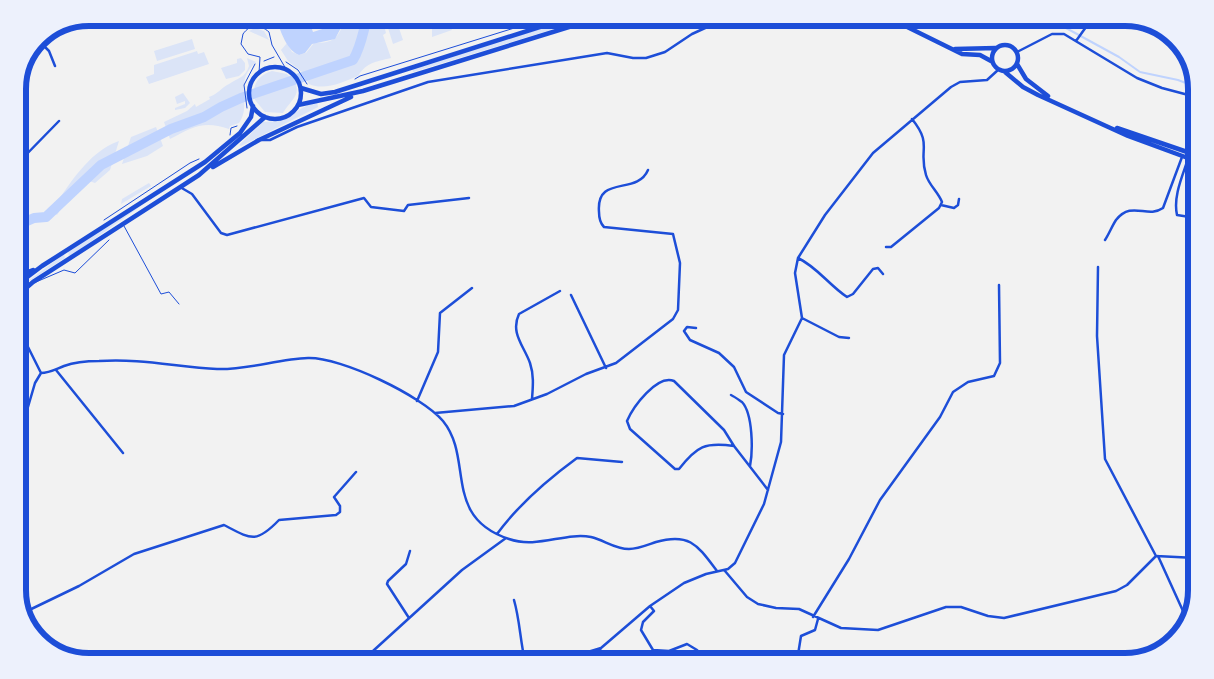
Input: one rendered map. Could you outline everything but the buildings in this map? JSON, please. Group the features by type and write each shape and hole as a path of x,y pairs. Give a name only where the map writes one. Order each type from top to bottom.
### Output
{"main road":[{"path":"301,88 321,94 335,92 543,26"},
{"path":"298,105 363,91 572,26"},
{"path":"905,26 962,54 980,55 992,61 998,70 1005,72 1023,87 1102,124 1188,159"},
{"path":"952,49 975,50 1007,45 1017,52 1018,64 1026,79 1055,101"},
{"path":"992,61 996,48"},
{"path":"1005,72 1012,70 1018,64"},
{"path":"26,278 205,162 240,132 251,117 253,106 250,93 252,82 259,73 273,67 287,70 296,77 301,88 298,105 293,111 283,117 266,117 253,106"},
{"path":"26,287 199,174 259,140 282,131 363,91"},
{"path":"199,174 266,117"},
{"path":"1102,124 1188,152"},
{"path":"26,273 42,266"}],"street":[{"path":"282,131 428,82 607,53 633,58 646,58 665,52 692,34 710,26"},
{"path":"1076,41 1084,29 1091,26"},
{"path":"1017,52 1052,34 1064,34 1137,78 1188,94"},
{"path":"44,46 49,51 55,66"},
{"path":"586,653 601,648 650,606 684,583 732,567 739,557 764,504 781,442 784,355 802,318 795,273 798,258 851,180 879,146 956,84 987,80 998,70"},
{"path":"912,119 922,132 925,172 929,183 940,197 941,205"},
{"path":"26,155 59,121"},
{"path":"1104,240 1116,220 1126,212 1133,209 1158,212 1163,208 1182,157"},
{"path":"1188,159 1176,196 1175,208 1177,215 1188,217"},
{"path":"433,413 508,407 547,394 586,374 606,368 673,319 678,310 680,263 673,234 602,225 599,202 602,192 638,182 645,177 648,170"},
{"path":"180,187 192,194 221,233 227,235 364,198 371,207 404,211 408,206 469,198"},
{"path":"941,205 954,208 958,206 959,198"},
{"path":"886,247 891,247 941,205"},
{"path":"798,258 808,263 833,288 847,297 852,294 873,269 878,268 883,274"},
{"path":"1098,267 1097,336 1105,459 1183,613"},
{"path":"813,617 849,558 880,500 940,417 953,392 968,382 994,376 1000,363 999,285"},
{"path":"417,402 438,352 440,313 472,288"},
{"path":"532,399 534,379 526,352 519,341 516,321 519,314 526,309 560,291"},
{"path":"571,295 606,368"},
{"path":"802,318 839,337 849,338"},
{"path":"696,328 687,327 684,331 690,340 719,353 734,367 746,392 778,413 783,414"},
{"path":"26,344 41,373"},
{"path":"26,412 34,384 41,373 73,364 102,360 145,361 226,369 294,359 324,359 379,380 417,402 443,421 452,436 462,486 472,512 482,524 497,534 519,542 543,543 592,537 610,545 629,549 668,539 682,539 695,545 717,571"},
{"path":"56,370 123,453"},
{"path":"734,446 723,445 698,448 692,452 679,469 675,469 630,429 627,421 630,413 658,382 669,379 674,381 724,430 768,490"},
{"path":"731,395 742,403 747,416 753,449 750,467"},
{"path":"497,534 514,513 545,482 577,458 622,462"},
{"path":"30,610 79,586 134,554 158,545 224,526 255,539 266,534 278,520 336,515 340,512 340,506 334,497 356,472"},
{"path":"372,653 462,570 506,538"},
{"path":"409,618 387,584 406,564 410,550"},
{"path":"724,570 752,601 767,607 799,609 813,617 841,628 870,630 891,628 938,609 954,606 969,608 995,617 1011,617 1075,599 1116,591 1127,585 1156,557 1188,558"},
{"path":"514,600 521,625 518,633 524,653"},
{"path":"650,606 654,611 644,622 641,630 653,650 652,653"},
{"path":"798,653 801,636 815,630 818,619"},
{"path":"653,650 669,651 688,644 699,653"},
{"path":"598,653 601,648"}],"lane":[{"path":"259,73 260,56 248,54 241,44 243,34 253,26 261,26 269,32 272,45 287,70"},
{"path":"123,225 161,294 169,292 179,304"},
{"path":"26,287 64,270 76,273 109,240"}],"path":[{"path":"364,75 521,26"},
{"path":"263,61 276,57"},
{"path":"285,60 296,68 306,84"},
{"path":"247,112 244,87 255,64"},
{"path":"227,138 232,128 241,123"},
{"path":"102,222 174,173 206,155"}],"shaded area":[{"path":"384,26 386,33 383,35 391,58 372,63 358,76 340,83 321,87 309,84 303,73 288,61 281,50 287,43 292,52 299,55 306,53 314,43 330,41 335,38 343,27"},
{"path":"398,26 403,40 393,44 388,28"},
{"path":"450,26 452,30 432,37 432,28"},
{"path":"549,26 564,26 413,72 412,69"},
{"path":"255,28 264,31 269,40 249,31"},
{"path":"192,39 195,49 157,61 154,51"},
{"path":"197,51 198,54 204,52 209,64 149,84 146,77 154,74 154,65"},
{"path":"241,58 245,63 245,70 239,76 226,79 221,68 237,63 237,59"},
{"path":"247,58 256,62 245,78 244,108 239,123 230,126 229,129 212,125 198,126 170,139 164,122 187,111 195,104 196,107 210,99 209,97 241,77 249,66"},
{"path":"272,71 287,74 296,86 296,95 283,113 265,112 255,100 254,90 259,78"},
{"path":"183,93 190,103 185,108 175,110 175,108 185,104 185,101 177,104 175,97"},
{"path":"317,102 318,107 241,146 239,145 263,122 288,118 302,108"},
{"path":"156,127 163,146 147,156 122,164 131,137"},
{"path":"119,141 110,170 95,183 89,181 67,199 57,215 51,211 80,170 98,153"},
{"path":"149,183 151,186 121,204 122,199"},
{"path":"144,204 69,257 68,251"},
{"path":"64,254 65,258 26,283"}],"water":[{"path":"279,26 311,26 313,32 332,26 342,26 335,39 312,44 305,53 299,55 292,50"}],"waterway":[{"path":"26,222 34,218 46,217 101,165 171,129 204,117 241,98 353,60 360,45 365,26"},
{"path":"1042,26 1046,28 1066,28 1119,57 1140,72 1188,84"}]}
